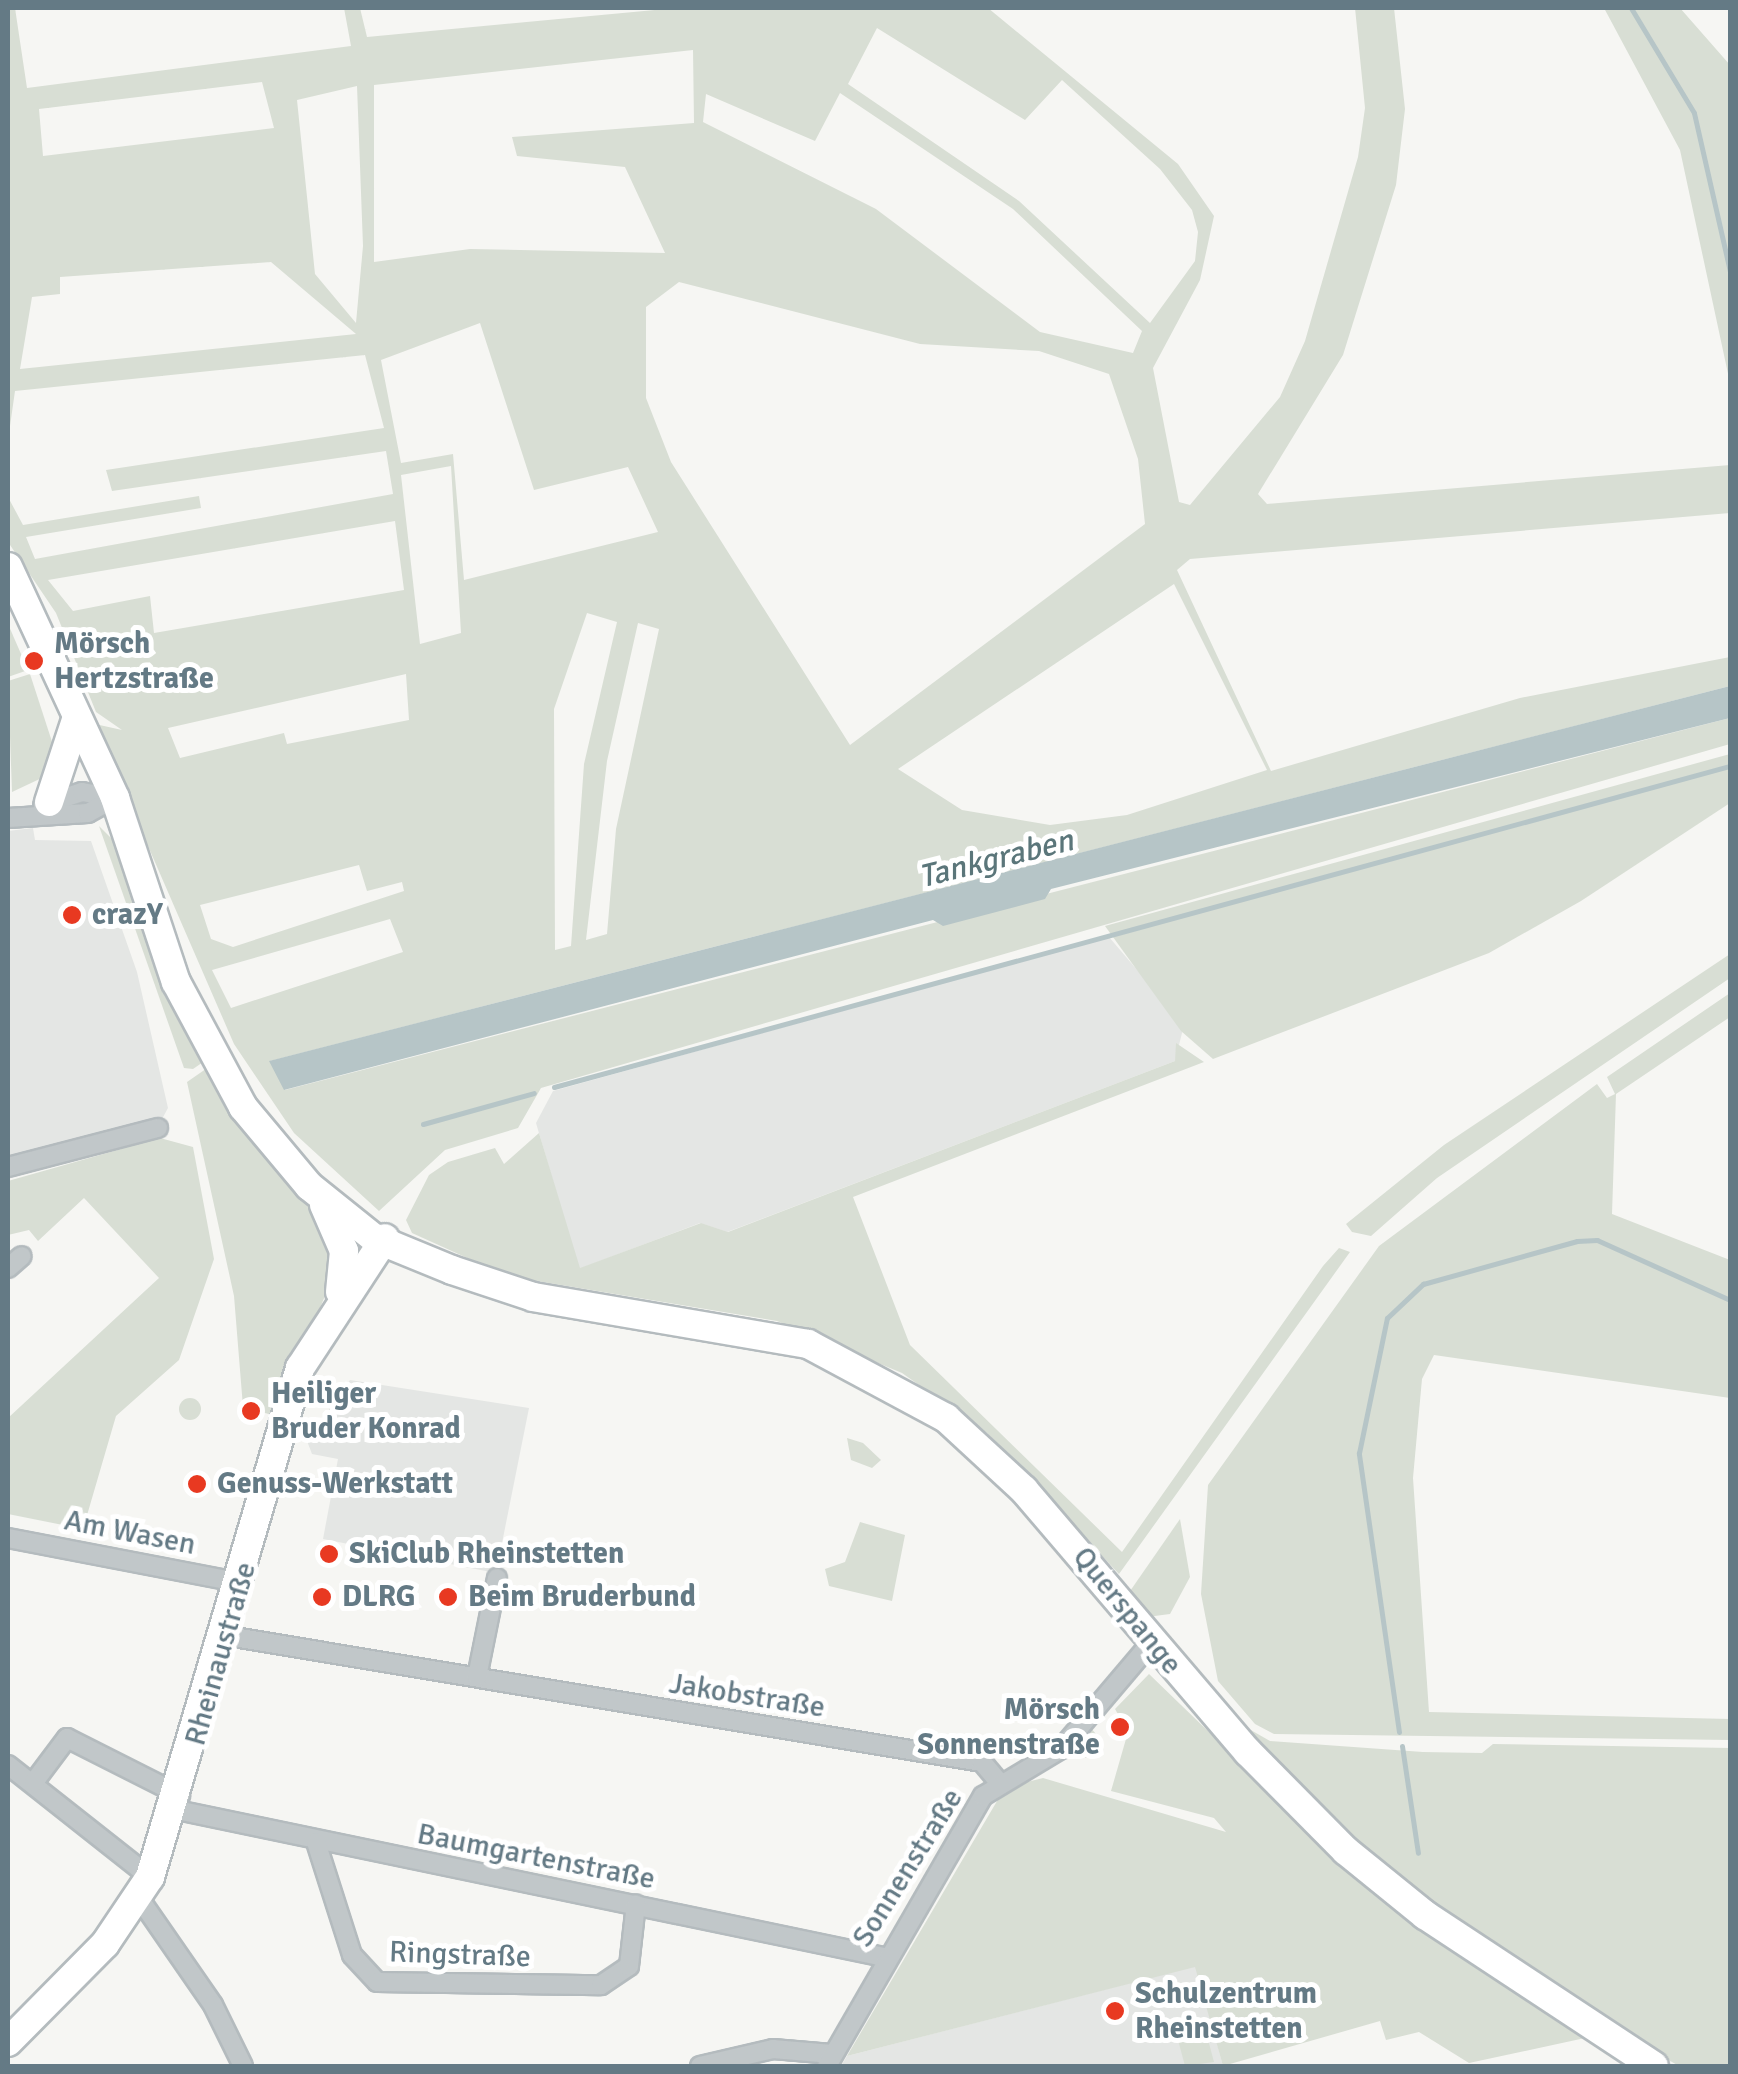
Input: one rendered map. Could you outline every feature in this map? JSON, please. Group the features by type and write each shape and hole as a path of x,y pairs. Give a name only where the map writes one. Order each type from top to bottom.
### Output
{"main road":[{"path":"8,568 115,798 167,938 257,1100 385,1238"},
{"path":"49,802 77,716"},
{"path":"167,938 176,982 214,1060 339,1227 339,1300"},
{"path":"312,1188 385,1238"},
{"name":"Querspange","path":"385,1238 532,1297 749,1328 808,1344 899,1387 1024,1490 1151,1643 1346,1851 1425,1915 1654,2066"},
{"name":"Rheinaustraße","path":"8,2042 144,1888 179,1802 300,1368 339,1300 385,1238"}],"street":[{"path":"13,818 82,792 115,798"},
{"path":"13,818 88,813 115,798"},
{"path":"8,1168 158,1128"},
{"name":"Am Wasen","path":"8,1538 242,1583"},
{"path":"477,1677 497,1578"},
{"name":"Jakobstraße","path":"228,1636 982,1762 998,1782"},
{"name":"Sonnenstraße","path":"830,2060 884,1957 998,1782 1061,1749 1151,1643"},
{"name":"Baumgartenstraße","path":"34,1782 67,1738 179,1802 316,1842 884,1957"},
{"path":"8,1766 34,1782 144,1888 214,2005 243,2066"},
{"name":"Ringstraße","path":"316,1842 352,1955 378,1982 601,1985 630,1966 636,1904"},
{"path":"700,2066 772,2049 830,2060"}],"shaded area":[{"path":"8,8 15,8 27,88 351,46 344,8 360,8 367,37 676,8 988,8 1178,164 1214,216 1200,280 1153,368 1179,502 1190,505 1280,397 1305,341 1358,157 1365,108 1355,8 1394,8 1405,109 1396,185 1343,355 1258,494 1267,504 1730,465 1730,513 1190,559 1177,570 1271,771 1520,698 1730,657 1730,686 270,1061 285,1090 1730,718 1730,744 541,1088 518,1128 445,1150 379,1211 294,1133 234,1044 95,724 122,730 96,712 56,613 8,542 8,497 23,525 199,496 201,508 26,537 35,559 393,494 386,451 112,491 106,470 384,428 365,355 15,391 8,440","holes":["877,28 1025,120 1062,80 1160,169 1192,210 1198,232 1195,261 1150,323 1019,201 848,84","693,50 694,123 512,137 517,156 625,167 665,253 470,249 374,262 374,85","262,82 274,128 43,156 39,109","357,86 363,246 356,323 315,274 297,100","840,93 1013,209 1142,331 1133,353 1040,332 876,209 703,122 706,94 815,141","271,262 356,334 20,369 32,297 60,294 60,277","679,282 920,344 1039,351 1109,374 1138,459 1145,524 850,745 671,462 646,398 646,307","480,323 534,490 628,467 658,532 464,580 453,454 401,463 381,360","451,466 461,633 420,644 401,475","395,521 404,590 154,633 150,596 73,611 48,580","1174,584 1267,770 1127,815 1050,825 962,810 898,769","587,613 617,622 584,764 571,946 555,950 554,709","638,623 659,629 616,829 607,934 586,940 607,761","406,674 409,720 287,744 284,733 180,758 168,728","359,865 367,891 402,882 404,891 233,947 211,939 200,905","390,919 403,952 231,1008 212,970"]},
{"path":"1604,8 1680,8 1730,65 1730,383 1680,150"},
{"path":"8,624 28,670 8,677"},
{"path":"30,674 56,754 46,776 12,792 8,681"},
{"path":"1730,686 1730,718 1051,889 1045,899 943,926 933,920 284,1090 269,1061"},
{"path":"1730,754 1730,803 1581,901 1489,953 1213,1059 1181,1031 1105,926"},
{"path":"99,826 120,847 209,1058 193,1069 184,1068"},
{"path":"33,828 35,840 91,841 137,972 168,1108 162,1119 8,1163 8,831"},
{"path":"1109,937 1184,1025 1175,1061 727,1232 700,1223 579,1269 536,1123 553,1091"},
{"path":"1730,954 1730,978 1437,1178 1371,1236 1352,1232 1346,1224 1444,1145"},
{"path":"1730,993 1730,1017 1616,1094 1612,1214 1730,1260 1730,1398 1434,1355 1422,1379 1413,1478 1429,1712 1730,1719 1730,1740 1274,1734 1255,1724 1218,1681 1201,1594 1208,1485 1379,1246 1597,1084 1607,1098 1615,1094 1607,1077"},
{"path":"1176,1043 1204,1062 853,1197 910,1345 1122,1552 1323,1266 1339,1248 1350,1252 1119,1574 987,1433 902,1373 777,1321 507,1276 412,1233 406,1220 429,1175 448,1162 495,1148 504,1164 539,1133 580,1268 701,1223 728,1232 1175,1061"},
{"path":"213,1064 337,1243 331,1281 276,1416 243,1407 234,1296 187,1082"},
{"path":"160,1138 193,1147 214,1259 179,1360 116,1416 83,1529 8,1514 8,1418 159,1278 84,1198 38,1241 29,1230 8,1235 8,1181"},
{"path":"350,1380 529,1408 496,1573 323,1539 338,1459 312,1454 307,1441"},
{"path":"190,1398 198,1401 198,1417 190,1420 182,1417 179,1409 182,1401"},
{"path":"847,1438 863,1443 881,1460 872,1468 851,1460"},
{"path":"1180,1519 1190,1577 1170,1614 1147,1617 1128,1594"},
{"path":"860,1522 905,1535 892,1601 829,1586 825,1569 845,1562"},
{"path":"1149,1674 1335,1854 1585,2038 1469,2063 1419,2032 1386,2040 1380,2021 1223,2066 1195,1967 847,2056 1000,1796 1019,1784 1043,1778 1226,1832 1214,1818 1111,1791 1128,1732 1115,1709"},
{"path":"1242,1725 1270,1741 1423,1752 1482,1753 1493,1744 1730,1748 1730,2066 1679,2066 1576,2007 1425,1901 1303,1794"},
{"path":"1090,1727 1102,1741 1086,1758 1074,1746"},
{"name":"Schulzentrum Rheinstetten","path":"1196,1966 1223,2066 841,2066 847,2056"},
{"path":"1202,2017 1214,2062 1185,2066 1174,2025"}],"waterway":[{"path":"1631,8 1694,113 1730,272"},
{"path":"554,1087 1730,766"},
{"path":"423,1124 534,1093"},
{"path":"1399,1732 1359,1453 1387,1318 1423,1284 1577,1241 1597,1240 1730,1300"},
{"path":"1402,1746 1418,1853"}],"place":[{"name":"Mörsch Hertzstraße","path":"34,661"},
{"name":"crazY","path":"72,915"},
{"name":"Heiliger Bruder Konrad","path":"251,1411"},
{"name":"Genuss-Werkstatt","path":"197,1484"},
{"name":"SkiClub Rheinstetten","path":"329,1554"},
{"name":"DLRG","path":"322,1597"},
{"name":"Beim Bruderbund","path":"448,1597"},
{"name":"Mörsch Sonnenstraße","path":"1120,1727"},
{"name":"Schulzentrum Rheinstetten","path":"1115,2011"}],"water label":[{"name":"Tankgraben","path":"996,859"}]}
